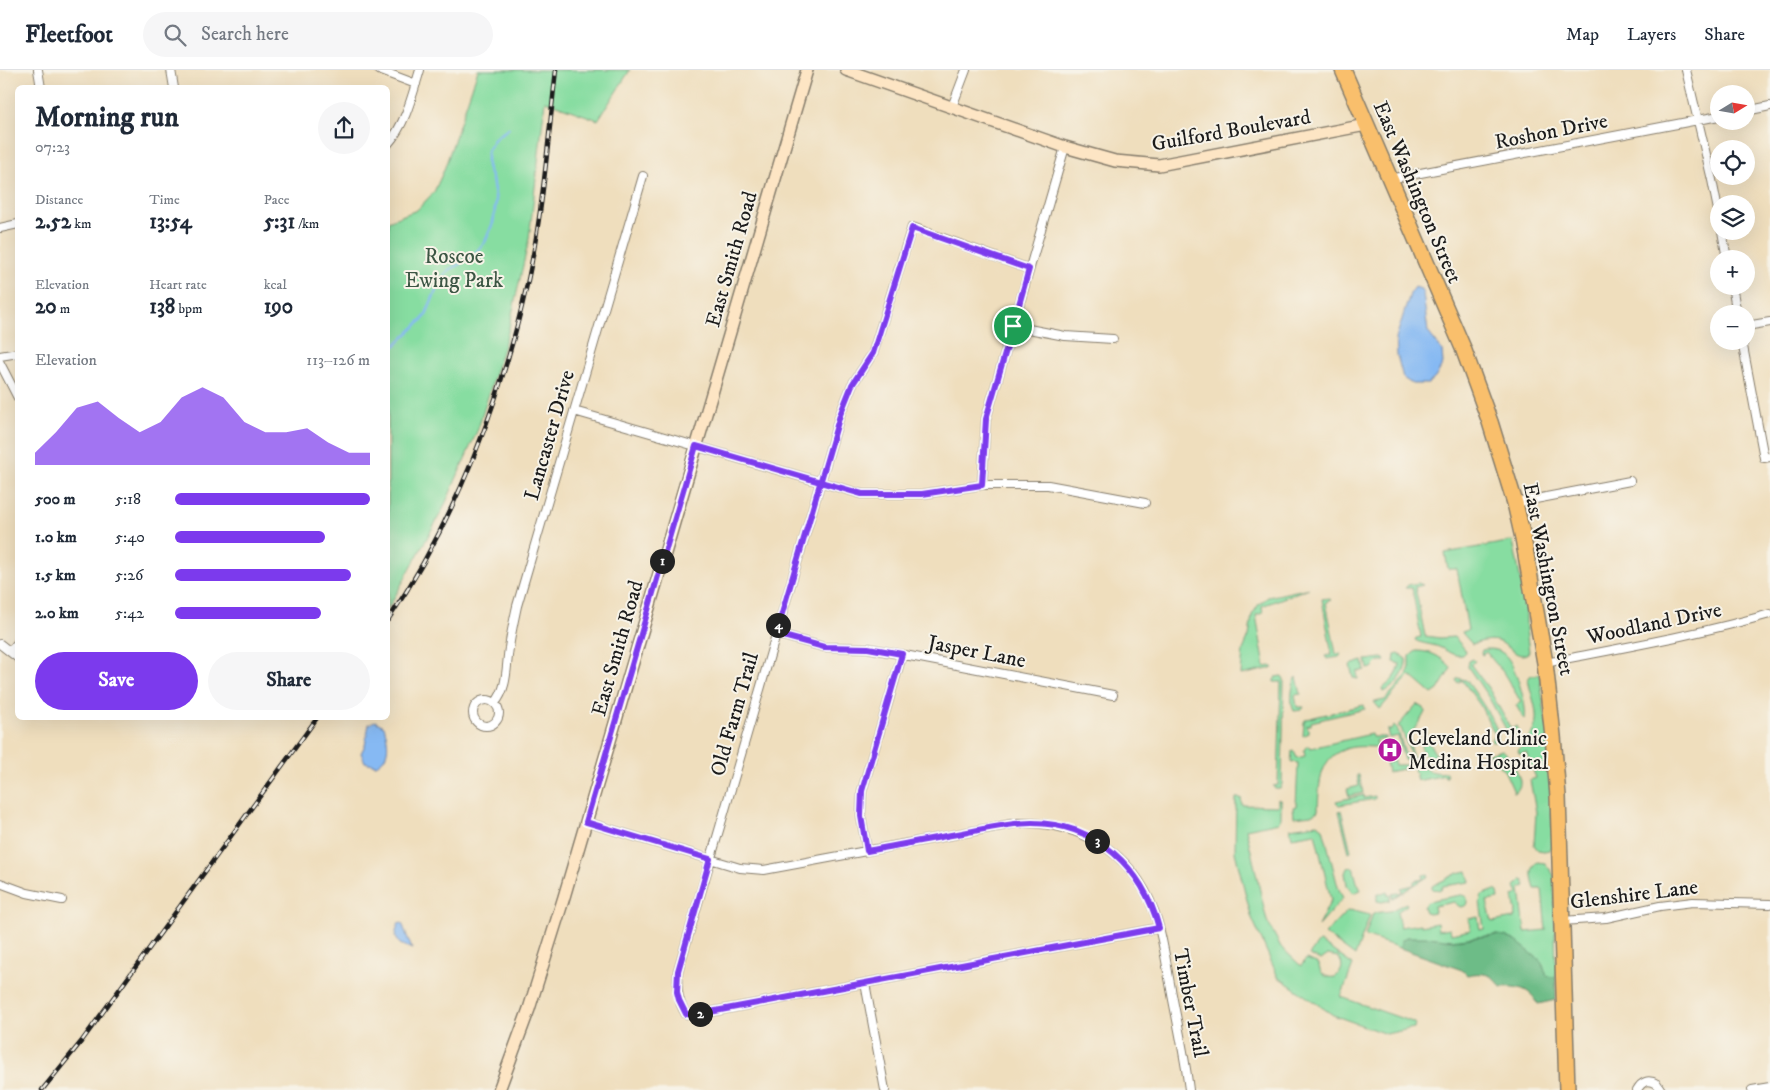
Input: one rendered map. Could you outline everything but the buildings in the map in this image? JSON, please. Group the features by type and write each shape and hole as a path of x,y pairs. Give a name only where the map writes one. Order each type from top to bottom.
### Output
{"highway":[{"name":"East Washington Street","path":"1342,70 1463,348 1488,414 1515,503 1523,538 1545,663 1553,736 1557,790 1567,1090"}],"street":[{"path":"38,70 40,85"},
{"path":"171,70 174,85"},
{"path":"379,70 416,84"},
{"path":"390,141 401,126 420,70"},
{"name":"East Smith Road","path":"499,1090 529,1009 586,822 807,70"},
{"name":"Guilford Boulevard","path":"846,70 1065,147 1115,162 1159,164 1366,125"},
{"path":"952,107 966,70"},
{"path":"1686,70 1715,195"},
{"path":"1755,109 1770,106"},
{"name":"Roshon Drive","path":"1389,179 1710,118"},
{"path":"982,485 986,419 1065,147"},
{"name":"Lancaster Drive","path":"495,703 503,689 506,678 517,606 643,176"},
{"path":"0,228 15,225"},
{"name":"Old Farm Trail","path":"865,983 694,1015 686,1014 677,992 678,971 840,415 849,392 873,353 912,228 1029,269"},
{"path":"1755,324 1770,322"},
{"path":"1013,326 1065,336 1113,339"},
{"path":"1744,350 1767,458"},
{"path":"0,356 15,354"},
{"path":"0,363 15,392"},
{"path":"574,411 862,494 922,494 982,485 1048,485 1145,503"},
{"path":"1515,503 1630,481"},
{"name":"Woodland Drive","path":"1545,663 1695,634 1770,614"},
{"name":"Jasper Lane","path":"776,634 824,647 868,648 1113,695"},
{"path":"0,644 15,656"},
{"path":"10,652 15,646"},
{"path":"867,851 861,816 862,791 902,654"},
{"name":"Timber Trail","path":"586,822 740,868 764,870 1017,823 1041,823 1065,827 1093,838 1132,870 1149,898 1159,928 1189,1090"},
{"path":"0,883 27,893 62,900"},
{"name":"Glenshire Lane","path":"1562,921 1606,918 1660,906 1694,902 1770,904"},
{"path":"885,1090 865,983 1159,928"},
{"path":"1637,1090 1639,1086 1648,1081 1658,1084 1661,1090"},
{"path":"1752,1090 1770,1087"}],"green space":[{"name":"Roscoe Ewing Park","path":"478,70 630,70 598,120 545,101 529,239 508,332 478,429 443,509 390,605 390,220 417,210 434,192 444,170"},
{"path":"1513,541 1526,607 1529,652 1525,655 1517,654 1497,641 1472,644 1463,634 1462,632 1468,630 1457,569 1448,569 1445,553"},
{"path":"1418,583 1423,585 1415,587 1425,636 1454,637 1464,648 1465,652 1462,655 1453,654 1439,647 1415,640 1421,637 1412,588 1405,588 1408,585"},
{"path":"1309,588 1262,606 1263,613 1256,615 1265,667 1271,666 1273,668 1241,675 1243,650 1249,636 1252,615 1259,604 1268,597"},
{"path":"1328,598 1331,600 1326,602 1336,654 1342,654 1339,657 1327,659 1325,656 1332,655 1322,599"},
{"path":"1487,649 1503,653 1513,667 1523,696 1525,719 1516,705 1521,702 1503,672 1486,652 1481,654 1482,650"},
{"path":"1416,651 1434,655 1450,666 1451,668 1438,690 1432,694 1410,675 1380,709 1374,702 1385,700 1407,675 1410,667 1410,656"},
{"path":"1399,654 1406,659 1405,669 1396,682 1384,692 1383,688 1398,671 1400,664 1394,662 1395,655"},
{"path":"1382,658 1385,661 1379,661 1372,668 1368,669 1366,660"},
{"path":"1473,659 1475,661 1471,665 1489,689 1511,729 1517,726 1519,731 1517,734 1511,734 1507,731 1489,698 1468,667 1469,661"},
{"path":"1363,661 1365,670 1357,672 1358,679 1353,678 1350,665"},
{"path":"1539,673 1549,740 1553,844 1549,850 1544,851 1538,850 1534,845 1536,812 1530,780 1536,778 1526,752 1520,754 1518,751 1535,726 1535,706 1528,679 1531,675"},
{"path":"1282,676 1284,679 1282,784 1280,789 1275,789 1273,786 1278,785 1281,682 1274,682 1274,680 1276,677"},
{"path":"1297,677 1301,694 1295,695 1297,707 1304,707 1302,710 1294,711 1292,694 1293,684"},
{"path":"1458,678 1466,680 1490,716 1498,736 1494,742 1491,739 1496,736 1480,705 1462,680 1458,683 1456,680"},
{"path":"1417,704 1424,708 1425,712 1411,736 1411,752 1419,764 1431,771 1446,772 1447,777 1445,775 1417,781 1412,759 1401,728 1398,726"},
{"path":"1364,705 1365,709 1311,722 1311,725 1307,725 1309,733 1303,736 1306,719"},
{"path":"1394,726 1398,730 1407,761 1404,760 1398,736 1389,738 1387,730 1391,730"},
{"path":"1427,731 1425,736 1436,755 1441,755 1431,757 1423,752 1421,739"},
{"path":"1371,734 1372,737 1385,737 1385,739 1376,741 1378,747 1351,747 1335,754 1324,767 1320,784 1318,811 1311,815 1294,817 1293,807 1296,806 1298,763 1291,762 1292,751 1294,751 1297,758 1305,756 1304,750 1306,747 1310,746 1311,748"},
{"path":"1502,750 1511,760 1519,776 1520,785 1516,792 1514,792 1505,772 1488,754"},
{"path":"1394,761 1395,765 1407,765 1408,768 1388,772 1386,763"},
{"path":"1357,775 1359,775 1363,793 1349,796 1347,789 1359,786"},
{"path":"1364,795 1364,798 1375,796 1375,799 1339,805 1336,801"},
{"path":"1236,798 1241,798 1242,805 1278,806 1278,799 1281,801 1281,818 1279,822 1246,829 1267,921 1281,947 1301,966 1306,959 1319,964 1320,970 1326,976 1335,977 1342,968 1338,957 1328,955 1321,960 1309,955 1319,942 1322,943 1353,965 1341,997 1415,1023 1414,1028 1386,1034 1333,1015 1278,977 1251,916 1235,852"},
{"path":"1341,810 1351,851 1349,852 1339,811"},
{"path":"1317,824 1323,828 1338,887 1343,898 1318,926 1331,900 1315,833 1292,837 1290,828"},
{"path":"1537,862 1545,863 1554,875 1556,978 1547,976 1541,961 1496,935 1450,940 1402,940 1400,948 1365,936 1373,913 1390,911 1406,903 1407,905 1397,912 1400,927 1437,923 1438,930 1450,928 1451,934 1471,930 1468,919 1478,917 1480,930 1484,929 1480,902 1482,895 1495,890 1498,892 1499,899 1487,901 1492,922 1514,918 1516,912 1513,896 1518,894 1515,886 1523,879 1526,886 1520,888 1525,932 1546,930 1542,889 1535,889 1532,878 1532,871"},
{"path":"1353,867 1361,890 1353,893 1347,885 1345,873 1347,868"},
{"path":"1467,871 1470,882 1443,886 1441,890 1432,889 1432,886 1458,873"},
{"path":"1428,874 1429,876 1393,898 1392,898 1392,894 1402,892 1401,888 1414,885 1414,881 1423,879 1423,875"},
{"path":"1387,891 1388,895 1390,895 1390,900 1377,901 1377,895"},
{"path":"1465,896 1467,900 1468,903 1465,906 1460,907 1454,902 1434,906 1435,912 1429,913 1425,912 1423,907 1426,903 1433,900"},
{"path":"1350,910 1370,915 1355,956 1325,934"},
{"path":"1496,935 1505,936 1516,941 1541,961 1547,976 1556,978 1556,1000 1538,1004 1527,991 1512,987 1501,987 1491,976 1467,975 1462,970 1400,948 1402,940 1406,937 1453,940"}],"water":[{"path":"1415,287 1421,289 1423,293 1428,332 1442,350 1443,364 1435,378 1428,384 1412,384 1403,378 1397,355 1396,338 1410,294"},
{"path":"375,721 384,726 388,748 385,758 376,765 365,762 361,753 365,745 369,724"},
{"path":"402,923 412,949 400,944 395,936 398,924"}],"waterway":[{"path":"390,350 425,317 439,283 449,270 472,257 485,242 493,223 496,201 492,179 487,166 487,152 495,138 509,128"}],"railway":[{"path":"390,617 435,541 455,499 474,457 505,369 528,280 538,228 556,70"},
{"path":"42,1090 81,1042 316,720"}],"place":[{"name":"Cleveland Clinic Medina Hospital","path":"1390,750"}],"route":[{"path":"1013,326 986,419 982,485 922,494 862,494 820,482 696,446 586,822 710,859 678,971 677,992 686,1014 694,1015 1159,928 1149,898 1132,870 1119,857 1093,838 1065,827 1049,824 1017,823 867,851 861,816 862,791 902,654 858,647 824,647 776,634 805,533 820,482 840,415 852,385 873,353 912,228 1029,269 1013,326"}]}
